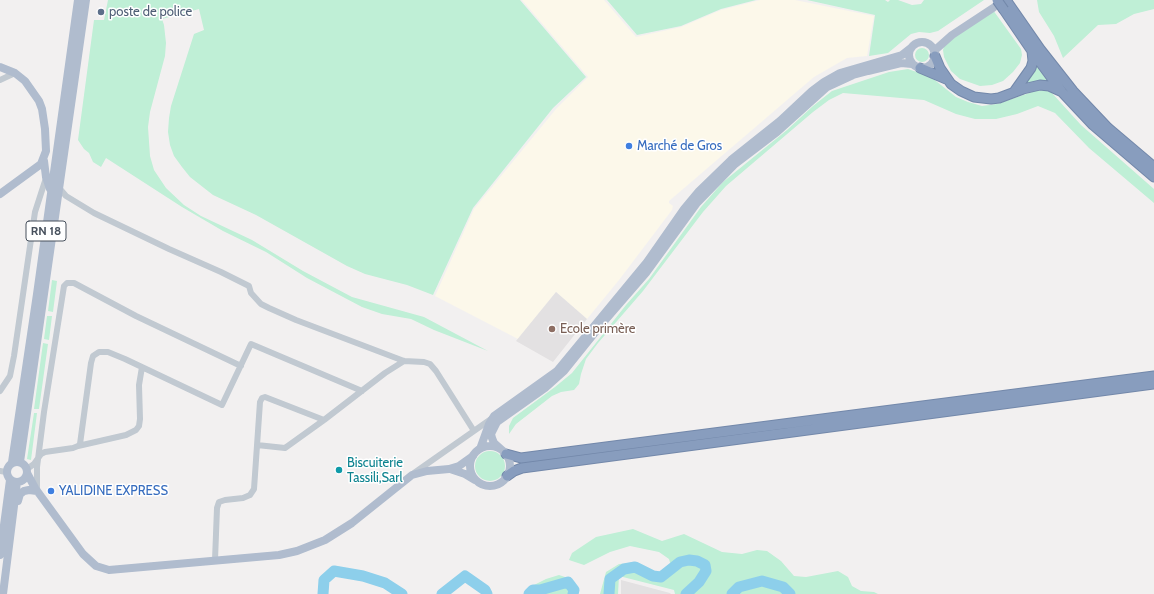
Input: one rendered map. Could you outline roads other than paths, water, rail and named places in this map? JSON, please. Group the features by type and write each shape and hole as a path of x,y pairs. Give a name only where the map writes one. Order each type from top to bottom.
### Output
{"highway":[{"path":"995,4 1006,5 1073,91 1108,128 1154,167"},
{"path":"1006,5 1032,51 1062,92 1097,128 1154,177"},
{"path":"1014,92 1031,68 1033,61 1032,51"},
{"path":"934,53 951,84 974,97 999,98 1040,85 1049,86 1062,92"},
{"path":"916,66 947,79"},
{"path":"505,453 521,458 1154,376"},
{"path":"507,476 522,468 1154,384"}],"main road":[{"name":"RN 18","path":"16,462 51,192 78,0"},
{"name":"RN 18","path":"16,462 60,189 86,0"},
{"path":"934,53 952,35 995,4"},
{"path":"480,449 489,424 494,416 556,371 647,262 684,209 699,191 731,160 780,121 812,91 824,82 840,73 902,54 917,43 952,35"},
{"path":"449,469 465,474 481,484 486,485 496,485 504,480 510,467 508,458 505,453 494,443 491,434 497,422 545,388 564,371 601,325 646,274 697,203 735,164 777,132 827,87 853,75 901,62 916,66 928,66 934,60 934,53 932,47 925,42"},
{"path":"911,48 909,56 916,66"},
{"path":"0,67 15,73 25,81 42,109 46,141 44,161 46,177 51,192"},
{"path":"0,194 38,167 44,161"},
{"path":"3,594 10,530 11,477 8,466 16,462 24,464 36,490 82,554 96,566 109,570 279,555 297,551 319,542 352,523 412,474 449,469 459,466 484,447 494,447 505,453"},
{"path":"473,456 470,468 476,480 481,484"},
{"path":"11,477 26,477 27,471"},
{"path":"11,477 36,490"},
{"path":"0,555 11,477"},
{"path":"10,530 16,517 20,494 26,490 36,490"}],"street":[{"path":"0,80 15,73"},
{"path":"0,391 7,382 11,372 36,212 45,185 46,177"},
{"path":"60,189 62,193 94,212 249,286 251,293 261,304 269,308 296,320 404,361 424,362 430,364 474,431"},
{"path":"57,205 63,199 70,198"},
{"path":"36,490 44,412 64,286 68,282 74,283 136,316 241,366"},
{"path":"78,446 81,438 86,392 93,356 99,352 108,352 222,405 251,344 362,391"},
{"path":"256,445 285,448 404,361"},
{"path":"27,471 41,454 46,452 126,435 136,430 139,426 140,419 139,385 142,367"},
{"path":"215,560 219,502 243,498 250,495 254,489 256,445 260,402 262,398 265,397 324,420"},
{"path":"412,474 494,416"}],"waterway":[{"path":"609,594 610,579 624,569 635,567 653,576 661,577 680,562 689,560 697,561 705,565 706,571 699,582 686,594"},
{"path":"323,594 324,580 334,571 363,576 385,583 402,594"},
{"path":"442,594 465,576 485,590 487,594"},
{"path":"732,594 739,587 762,581 783,587 790,594"},
{"path":"529,594 533,590 540,590 568,582 574,590 573,594"}],"place":[{"name":"poste de police","path":"101,12"},
{"name":"Marché de Gros","path":"629,146"},
{"name":"Ecole primère","path":"552,329"},
{"name":"Biscuiterie Tassili,Sarl","path":"339,470"},
{"name":"YALIDINE EXPRESS","path":"51,491"}]}
